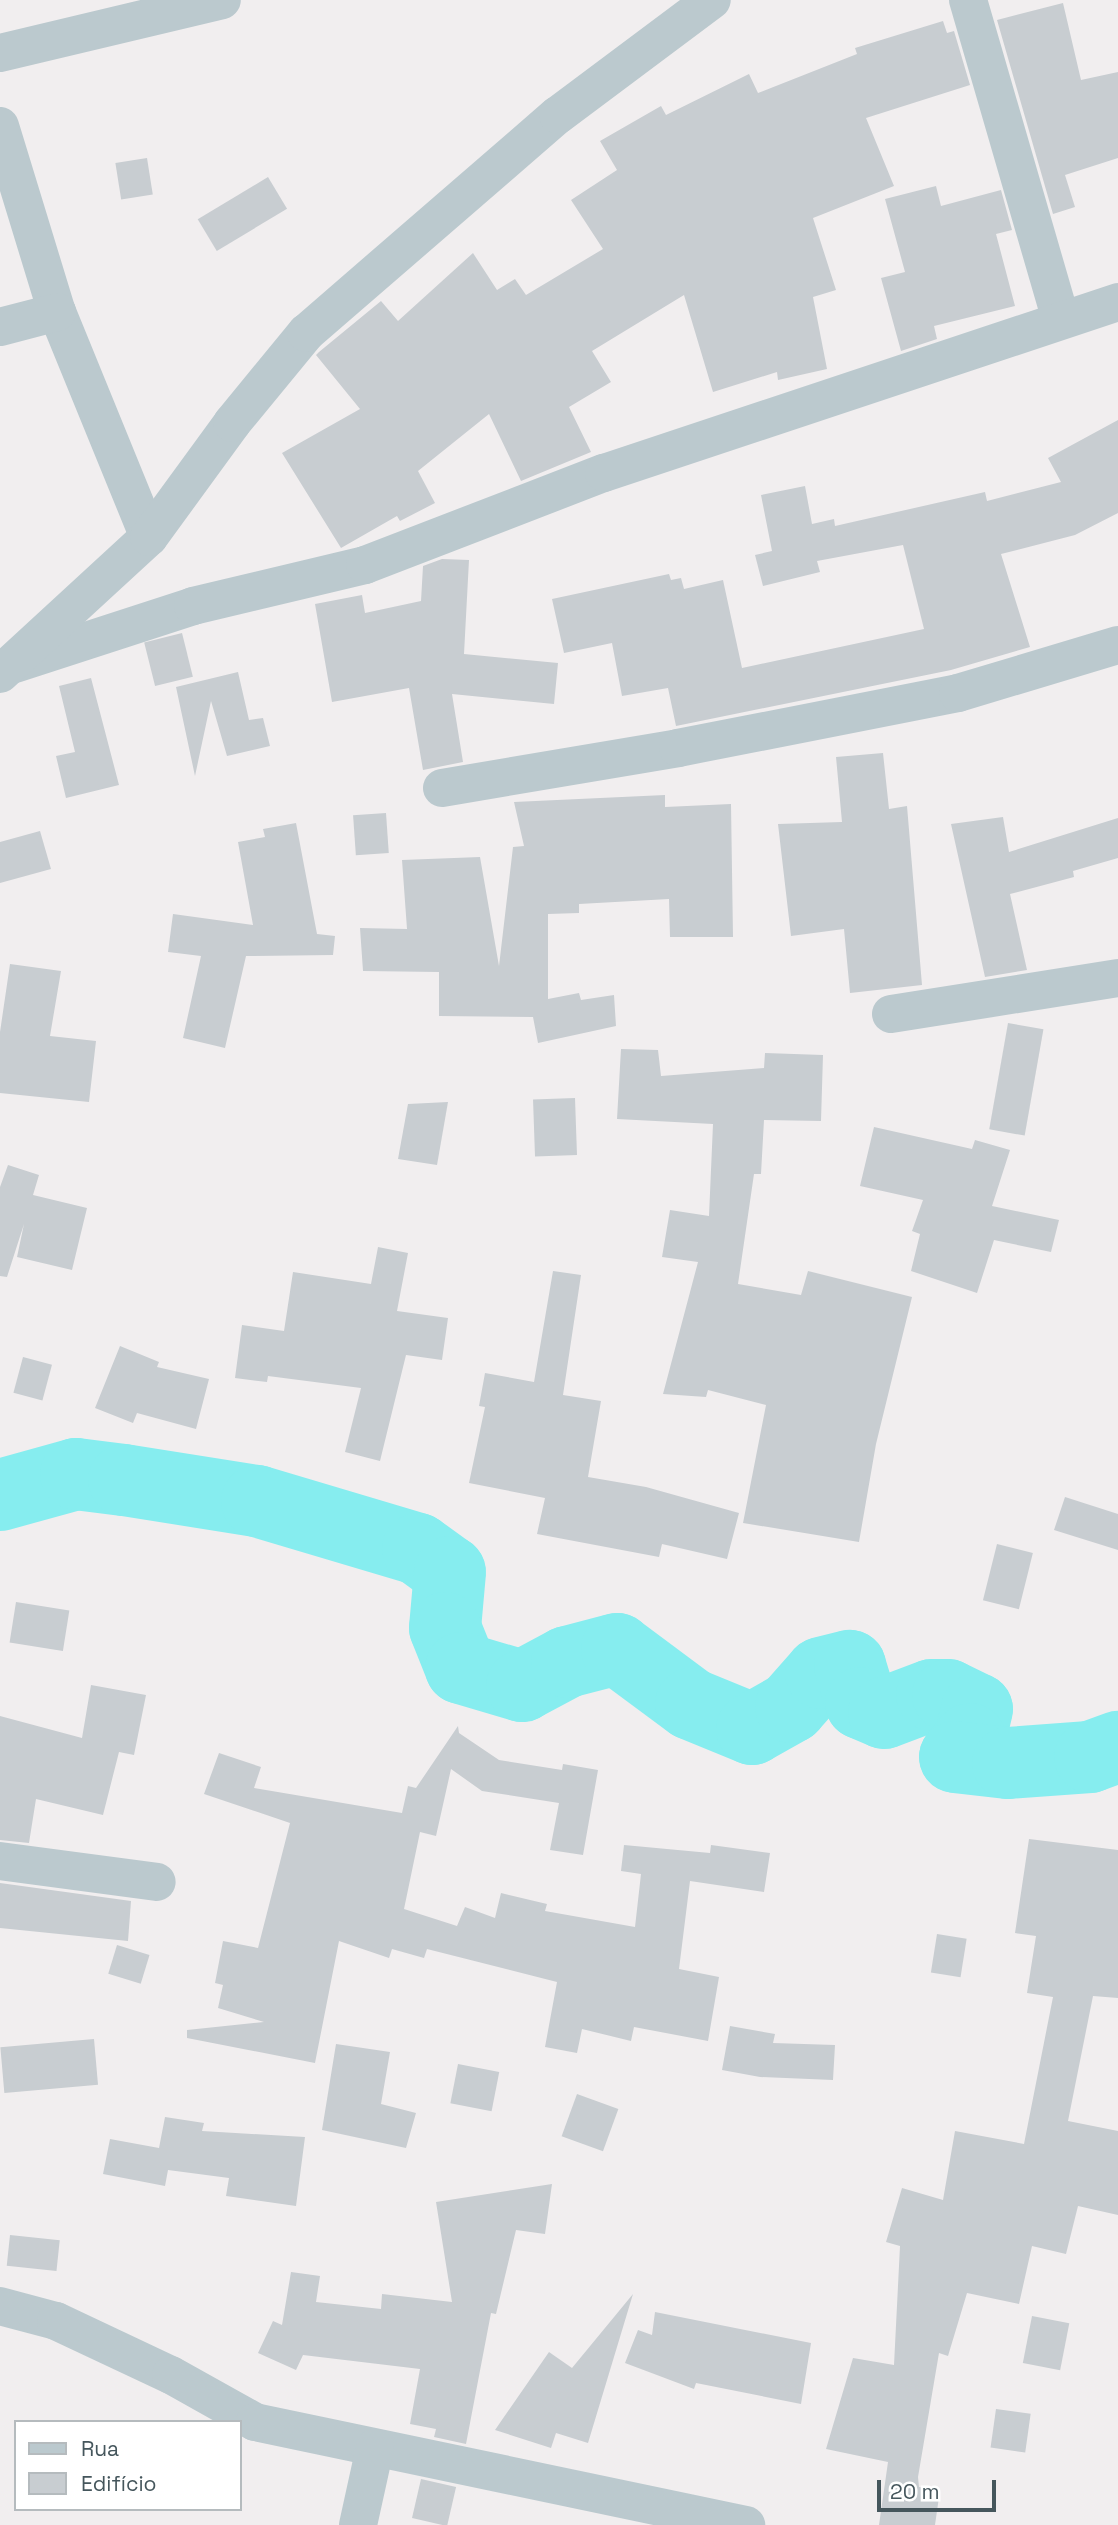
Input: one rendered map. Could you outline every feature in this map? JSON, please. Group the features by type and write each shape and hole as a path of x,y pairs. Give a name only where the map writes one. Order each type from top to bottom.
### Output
{"street":[{"path":"0,53 222,0"},
{"path":"8,669 149,537 232,423 306,333 558,115 712,0"},
{"path":"968,0 1061,320"},
{"path":"0,126 57,312 149,537"},
{"path":"8,669 193,606 365,565 617,469 1118,302"},
{"path":"0,327 57,312"},
{"path":"442,788 678,748 958,693 1118,645"},
{"path":"891,1014 1118,978"},
{"path":"0,1861 157,1882"},
{"path":"0,2306 57,2321 171,2375 255,2423 746,2525"},
{"path":"358,2525 375,2448"}],"building":[{"path":"1063,3 1081,80 1118,72 1118,158 1065,175 1075,207 1053,214 997,20"},
{"path":"943,21 947,33 954,31 970,85 866,118 894,186 813,218 836,290 813,297 827,369 778,380 777,372 713,392 684,295 592,351 611,382 569,407 591,452 521,481 489,414 418,471 435,503 400,521 397,516 341,548 282,453 360,409 316,355 319,352 381,301 398,321 473,253 497,290 515,279 526,295 603,249 571,200 617,170 600,141 661,106 666,115 749,74 758,93 857,54 855,48"},
{"path":"147,158 153,195 121,200 115,163"},
{"path":"268,177 287,209 217,251 198,219"},
{"path":"936,186 941,206 1001,190 1012,230 996,234 1015,306 934,326 937,339 901,351 881,278 905,272 885,199"},
{"path":"1118,420 1118,513 1075,535 1001,554 1030,647 951,670 676,726 668,688 622,696 612,643 564,653 552,599 669,574 671,580 681,578 684,589 723,580 742,668 924,629 903,545 817,561 820,572 763,586 755,555 772,551 761,495 805,486 812,524 834,519 835,526 985,492 987,501 1061,482 1048,458"},
{"path":"442,559 469,560 464,654 558,663 554,704 452,694 463,762 423,770 409,688 332,702 315,604 362,595 365,613 421,601 423,566"},
{"path":"182,633 193,677 155,686 144,642"},
{"path":"238,672 249,720 263,718 270,746 227,756 211,701 195,776 176,687"},
{"path":"91,678 119,785 66,798 56,756 75,752 59,686"},
{"path":"883,753 889,809 907,806 922,985 850,993 844,929 791,936 778,824 842,822 836,757"},
{"path":"665,795 665,807 731,804 733,937 670,937 669,899 579,904 579,913 548,914 548,999 579,993 581,1000 614,995 616,1026 538,1043 533,1017 439,1016 439,972 363,971 360,928 407,929 402,860 480,857 499,966 513,847 524,846 514,802"},
{"path":"386,813 389,853 356,855 353,815"},
{"path":"1003,817 1009,852 1118,818 1118,858 1073,871 1074,877 1010,894 1027,970 985,977 951,824"},
{"path":"296,823 317,934 335,936 333,955 246,956 225,1048 183,1038 201,956 168,952 173,914 253,925 238,842 265,837 263,829"},
{"path":"40,831 51,869 0,883 0,842"},
{"path":"10,964 61,971 50,1036 96,1041 89,1102 0,1093 0,1032"},
{"path":"1008,1023 1043,1029 1025,1136 989,1129"},
{"path":"621,1049 658,1050 661,1076 764,1068 765,1053 823,1055 821,1121 764,1120 761,1174 754,1174 738,1284 801,1295 808,1271 912,1297 876,1444 859,1542 743,1523 766,1405 708,1390 706,1397 663,1394 698,1262 662,1257 670,1210 709,1216 713,1124 617,1119"},
{"path":"575,1098 577,1155 535,1156 533,1099"},
{"path":"448,1102 437,1165 398,1159 408,1104"},
{"path":"874,1127 972,1149 975,1140 1010,1150 992,1206 1059,1220 1051,1252 994,1240 977,1293 911,1271 920,1234 912,1231 923,1200 860,1186"},
{"path":"8,1165 39,1175 33,1195 87,1208 72,1270 17,1257 24,1224 7,1277 0,1276 0,1187"},
{"path":"378,1247 408,1253 397,1311 448,1318 442,1360 406,1355 380,1461 345,1452 361,1388 268,1376 267,1382 235,1378 242,1325 284,1331 293,1272 371,1284"},
{"path":"553,1271 581,1275 563,1395 601,1401 588,1477 646,1487 739,1513 727,1559 662,1544 659,1557 537,1534 545,1498 469,1483 485,1407 479,1406 485,1373 534,1382"},
{"path":"120,1346 159,1362 157,1367 209,1379 196,1429 137,1413 133,1423 95,1408"},
{"path":"23,1357 52,1365 42,1401 13,1393"},
{"path":"1065,1497 1118,1514 1118,1550 1054,1530"},
{"path":"997,1544 1033,1553 1019,1609 983,1600"},
{"path":"16,1602 69,1610 63,1651 10,1642"},
{"path":"91,1685 146,1695 134,1755 119,1752 103,1815 36,1799 29,1843 0,1840 0,1716 82,1738"},
{"path":"458,1726 459,1733 499,1760 562,1770 563,1764 598,1770 583,1855 550,1850 559,1803 482,1791 451,1769 436,1836 420,1832 404,1909 457,1926 465,1907 495,1918 501,1893 547,1904 545,1911 635,1927 641,1874 621,1871 624,1845 710,1853 711,1845 770,1853 764,1892 690,1881 679,1969 719,1977 708,2041 634,2027 631,2041 582,2029 577,2053 545,2047 557,1982 427,1949 424,1958 392,1949 389,1958 339,1941 315,2063 187,2038 187,2030 264,2022 218,2008 223,1985 215,1983 223,1941 258,1948 290,1823 204,1794 219,1753 261,1767 254,1788 402,1813 408,1786 416,1788"},
{"path":"1029,1839 1118,1850 1118,1998 1093,1996 1068,2121 1118,2131 1118,2215 1078,2206 1066,2254 1032,2246 1019,2304 967,2293 948,2356 939,2353 918,2477 919,2487 940,2490 935,2525 879,2525 888,2462 826,2449 853,2358 894,2365 900,2246 886,2242 902,2188 943,2200 955,2131 1024,2144 1053,1997 1027,1993 1036,1936 1015,1933"},
{"path":"0,1883 131,1901 128,1941 0,1928"},
{"path":"937,1934 967,1939 961,1977 931,1973"},
{"path":"117,1945 150,1955 141,1984 108,1974"},
{"path":"730,2026 775,2034 773,2043 835,2045 833,2080 760,2077 722,2070"},
{"path":"94,2039 98,2085 4,2093 0,2047"},
{"path":"336,2044 390,2052 381,2104 416,2113 406,2148 322,2130"},
{"path":"458,2064 499,2072 492,2111 450,2103"},
{"path":"577,2094 618,2109 603,2151 562,2136"},
{"path":"165,2117 204,2123 202,2131 305,2137 296,2206 226,2196 229,2178 168,2170 165,2186 103,2174 110,2139 159,2148"},
{"path":"552,2184 545,2234 516,2230 496,2314 491,2313 466,2444 434,2437 436,2429 410,2424 420,2369 303,2355 296,2370 258,2353 273,2321 282,2325 291,2272 320,2276 316,2302 381,2309 382,2294 452,2302 436,2202"},
{"path":"10,2235 60,2240 56,2271 7,2266"},
{"path":"633,2294 588,2443 556,2433 551,2448 495,2430 549,2352 572,2368"},
{"path":"655,2312 811,2343 801,2404 696,2383 694,2389 625,2363 638,2330 652,2335"},
{"path":"1032,2316 1069,2323 1060,2370 1023,2363"},
{"path":"996,2409 1031,2414 1025,2452 991,2448"},
{"path":"421,2479 456,2487 447,2525 412,2518"}],"waterway":[{"path":"0,1495 76,1474 124,1480 257,1501 418,1549 450,1572 445,1628 461,1668 522,1686 567,1662 617,1649 691,1704 752,1729 791,1707 821,1673 850,1666 861,1703 884,1713 932,1695 948,1695 977,1709 970,1739 955,1757 1008,1763 1090,1757 1118,1747"}]}
